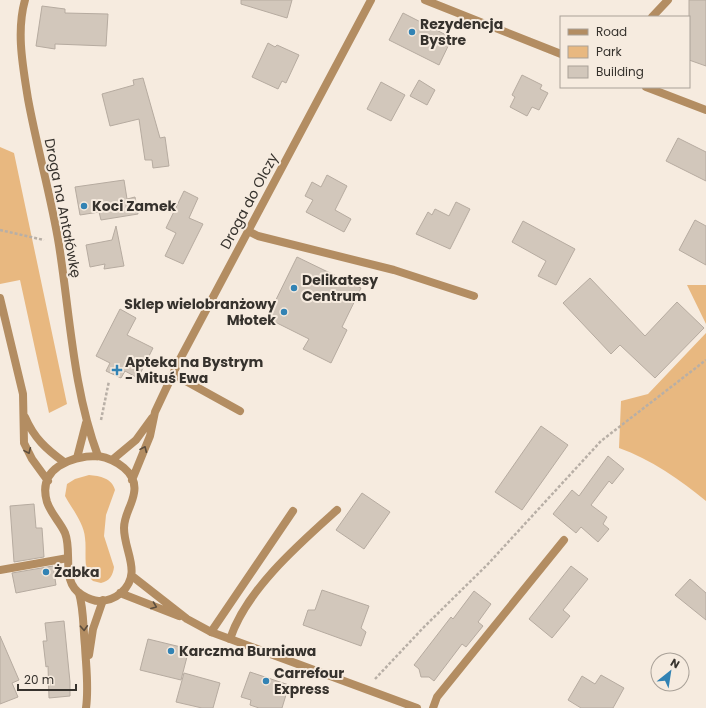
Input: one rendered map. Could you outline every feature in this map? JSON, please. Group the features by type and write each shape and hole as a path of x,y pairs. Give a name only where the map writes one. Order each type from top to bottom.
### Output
{"street":[{"name":"Droga na Antałówkę","path":"25,0 22,11 21,28 24,77 59,244 76,371 86,420 98,456"},
{"name":"Droga do Olczy","path":"112,460 136,440 154,416 173,374 371,0"},
{"path":"425,0 560,54"},
{"path":"653,16 668,0"},
{"path":"649,88 706,110"},
{"path":"248,231 258,236 394,270 474,296"},
{"path":"0,298 23,394 25,416 23,437 32,459 48,481"},
{"path":"173,374 240,411"},
{"path":"25,416 36,438 47,450 64,462"},
{"name":"Droga do Olczy","path":"132,480 150,436 154,416"},
{"name":"Droga na Antałówkę","path":"77,458 86,420"},
{"path":"79,593 91,599 103,600 114,598 128,585 132,576 132,566 125,542 124,527 126,514 134,495 132,480 126,470 112,460 98,456 77,458 64,462 54,469 48,481 46,500 52,514 64,532 68,548 70,580 79,593 82,606 87,663 88,695 86,708"},
{"path":"230,639 235,623 289,553 337,510"},
{"path":"211,632 293,511"},
{"path":"433,708 438,697 564,540"},
{"path":"0,570 68,558"},
{"path":"132,576 187,619"},
{"path":"120,593 187,619 211,632 417,708"},
{"path":"87,663 93,629 103,600"}],"path":[{"path":"0,230 47,241"},
{"path":"370,690 377,675 488,564 600,441 706,360"},
{"path":"102,416 110,381"}],"green space":[{"path":"0,147 14,153 67,404 49,413 20,280 0,284"},
{"path":"687,285 706,285 706,324"},
{"path":"706,333 706,501 686,485 654,464 619,448 621,401 648,394"},
{"path":"89,475 105,478 111,483 115,490 106,515 104,536 114,567 113,573 107,581 101,583 93,581 87,572 84,532 65,496 67,484 75,479"}],"building":[{"path":"241,0 292,0 287,18 241,4"},
{"path":"689,0 706,0 706,66 690,60"},
{"path":"42,6 65,9 65,13 108,14 106,46 55,44 55,49 36,46"},
{"path":"403,13 452,38 439,65 389,40"},
{"path":"268,43 275,47 277,45 299,55 286,83 282,81 278,89 252,77"},
{"path":"522,75 542,85 540,89 548,93 539,110 532,107 527,116 510,107 515,97 512,95"},
{"path":"143,78 160,138 165,137 169,166 153,168 152,160 145,160 139,119 110,126 102,94 134,85 133,80"},
{"path":"419,80 435,90 427,105 410,96"},
{"path":"381,82 405,95 391,121 367,109"},
{"path":"678,138 706,152 706,181 666,161"},
{"path":"327,175 347,186 335,210 351,219 344,232 306,212 313,200 305,196 312,182 321,187"},
{"path":"124,180 127,199 135,197 138,214 101,220 99,212 80,215 75,187"},
{"path":"184,191 198,198 189,218 203,224 183,264 165,256 176,233 166,228"},
{"path":"456,202 470,209 450,249 416,234 428,212 432,215 435,209 449,216"},
{"path":"695,220 706,226 706,265 679,250"},
{"path":"523,221 575,249 556,285 538,276 546,261 512,242"},
{"path":"116,226 124,266 104,269 105,264 90,267 86,245 112,240"},
{"path":"297,257 361,288 342,327 347,330 331,363 303,349 309,339 267,318"},
{"path":"590,278 645,336 677,302 704,328 655,378 620,345 611,354 563,303"},
{"path":"120,309 136,318 127,335 153,348 138,378 125,371 121,378 106,371 110,363 96,356"},
{"path":"541,426 568,445 522,510 495,492"},
{"path":"608,456 624,469 612,484 609,481 591,505 607,517 603,524 609,529 598,542 581,527 576,533 553,514 572,490 579,496"},
{"path":"362,493 390,512 364,549 336,530"},
{"path":"34,504 36,528 42,528 44,557 14,562 10,506"},
{"path":"53,566 56,585 16,593 12,573"},
{"path":"571,566 588,579 563,610 570,616 552,638 529,619"},
{"path":"690,579 706,593 706,620 675,595"},
{"path":"322,590 369,606 361,628 366,632 361,646 303,625 308,610 315,610"},
{"path":"474,591 491,604 478,622 483,626 466,647 462,644 434,681 429,677 421,677 419,669 414,665 451,617 453,619"},
{"path":"64,621 70,696 49,698 48,666 46,667 43,641 47,641 45,623"},
{"path":"0,636 19,680 12,683 18,697 0,704"},
{"path":"148,639 189,649 181,680 140,670"},
{"path":"250,672 289,685 282,708 259,708 250,705 251,700 241,697"},
{"path":"184,673 220,683 213,708 202,708 176,702"},
{"path":"601,675 624,688 613,708 581,708 568,700 582,676 595,684"}],"place":[{"name":"Rezydencja Bystre","path":"412,32"},
{"name":"Koci Zamek","path":"84,206"},
{"name":"Delikatesy Centrum","path":"294,288"},
{"name":"Sklep wielobranżowy Młotek","path":"284,312"},
{"name":"Apteka na Bystrym - Mituś Ewa","path":"117,370"},
{"name":"Żabka","path":"46,572"},
{"name":"Karczma Burniawa","path":"171,651"},
{"name":"Carrefour Express","path":"266,681"}]}
